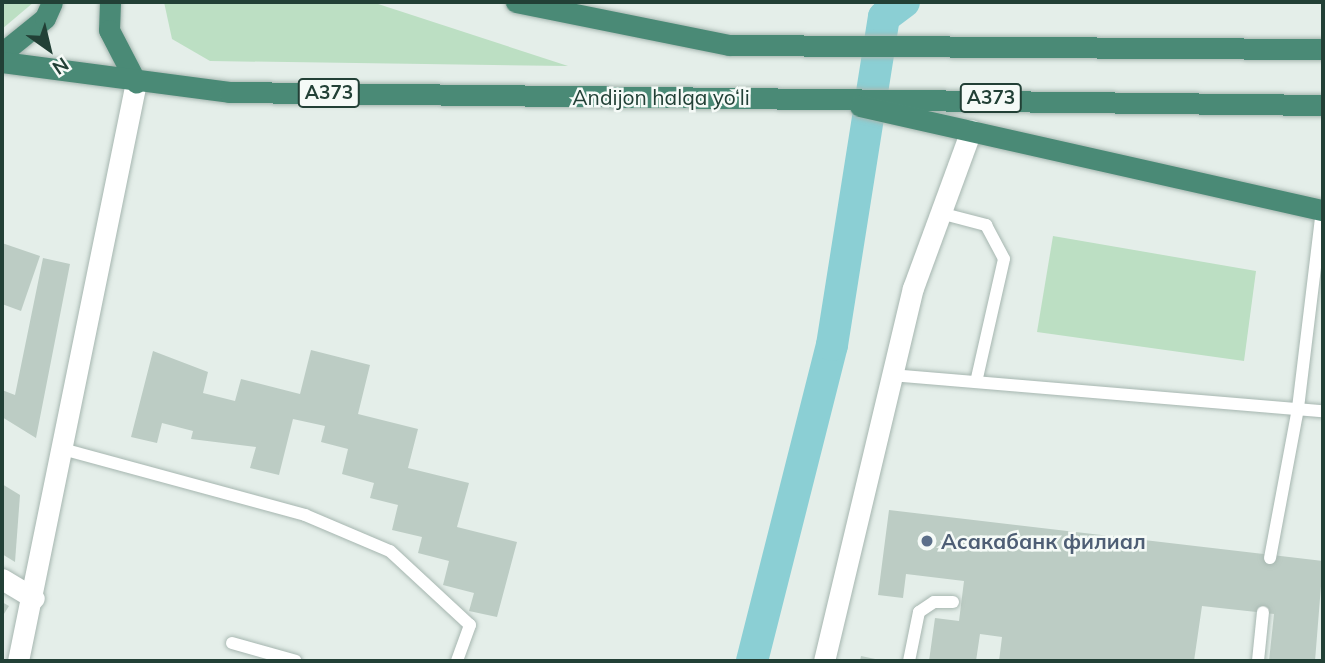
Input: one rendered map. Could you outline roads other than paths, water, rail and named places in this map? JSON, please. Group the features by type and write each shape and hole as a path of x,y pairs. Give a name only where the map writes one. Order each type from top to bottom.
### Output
{"highway":[{"path":"2,53 45,18 52,2"},
{"path":"110,2 109,30 135,82"},
{"path":"516,2 729,45 1251,46 1323,49"},
{"path":"1251,46 1323,35"},
{"name":"Andijon halqa yo‘li","path":"2,62 135,82 229,92 814,96 1323,105"},
{"path":"814,96 1323,210"}],"street":[{"path":"18,661 34,598 59,448 135,82"},
{"path":"824,661 891,375 940,214 971,130"},
{"path":"2,579 34,598"}],"lane":[{"path":"1270,558 1298,408 1323,210"},
{"path":"940,214 986,225 1004,259 977,379"},
{"path":"891,375 977,379 1323,411"},
{"path":"59,448 305,515 390,551 470,625 457,661"},
{"path":"909,661 919,612 934,602 953,602"},
{"path":"1258,661 1263,612"},
{"path":"232,643 296,661"}],"waterway":[{"path":"752,661 832,345 884,17 904,2"}],"place":[{"name":"Асакабанк филиал","path":"927,541"}]}
